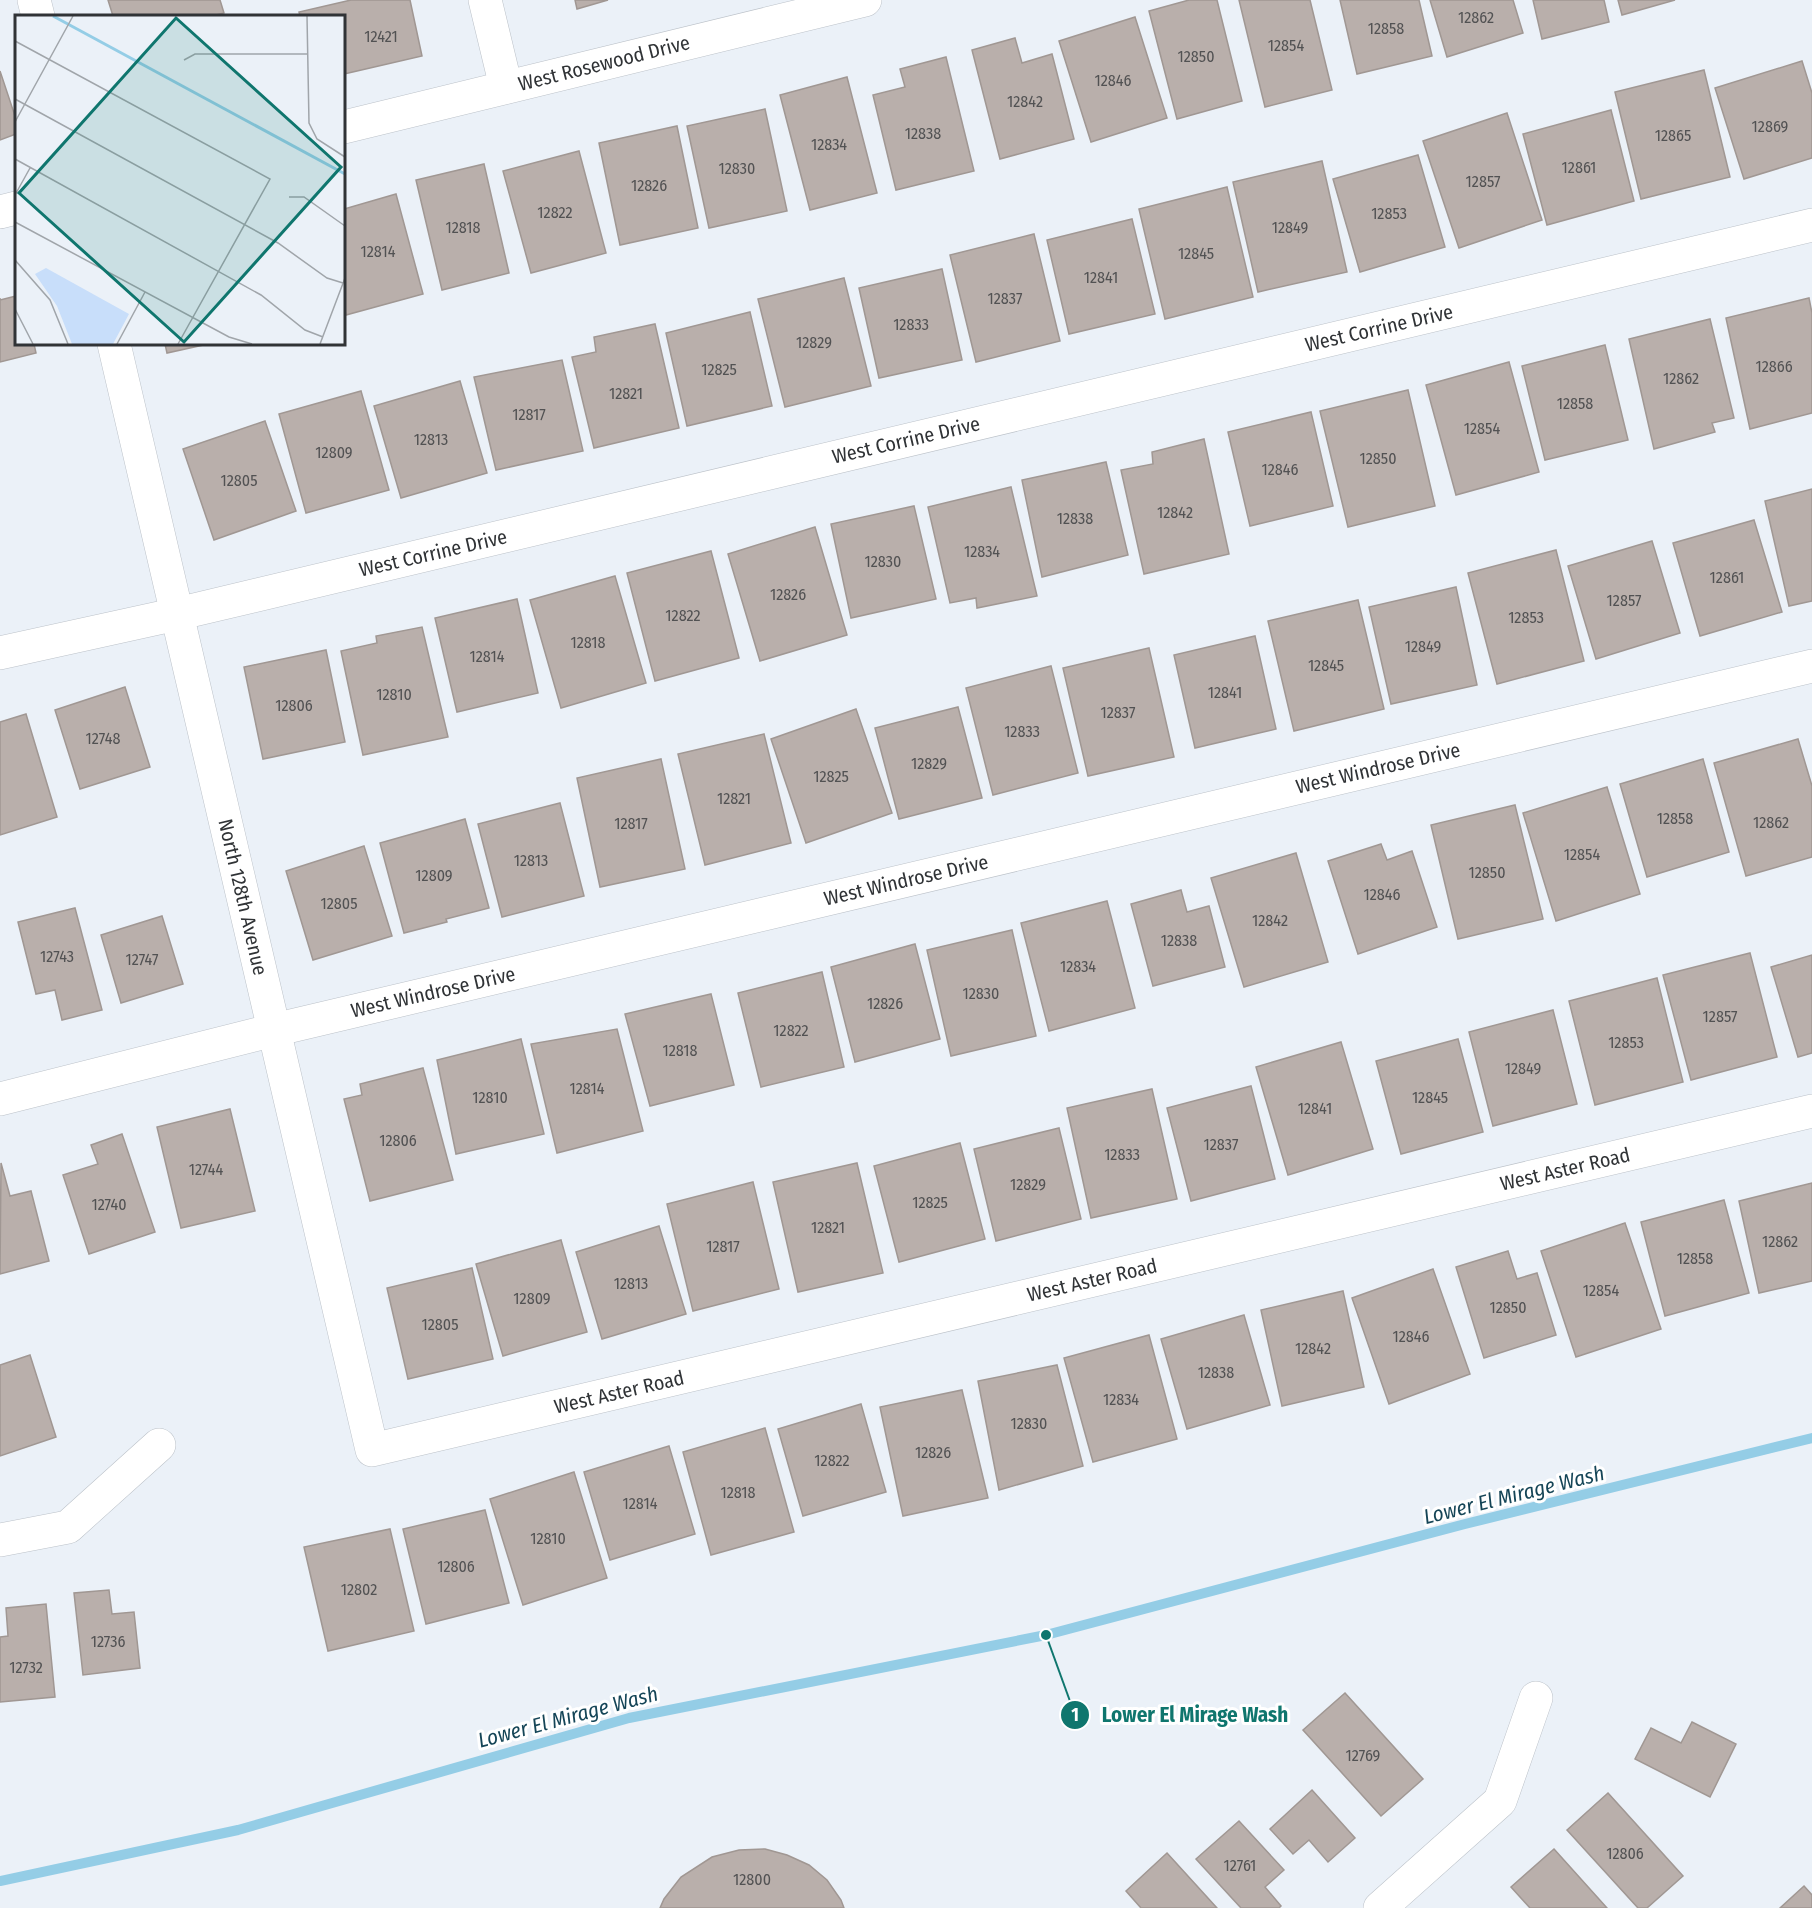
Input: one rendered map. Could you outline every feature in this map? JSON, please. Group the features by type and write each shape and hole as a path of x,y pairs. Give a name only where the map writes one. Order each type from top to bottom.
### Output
{"street":[{"path":"34,0 38,15"},
{"path":"485,0 506,87"},
{"name":"West Rosewood Drive","path":"345,127 865,0"},
{"path":"0,212 15,208"},
{"name":"West Corrine Drive","path":"0,653 177,614 1812,225"},
{"name":"North 128th Avenue","path":"114,345 372,1450"},
{"name":"West Windrose Drive","path":"0,1099 274,1030 1812,666"},
{"name":"West Aster Road","path":"372,1450 1812,1111"},
{"path":"0,1540 68,1527 159,1444"},
{"path":"1380,1908 1500,1801 1536,1698"}],"building":[{"path":"108,0 220,0 224,13 216,15 113,15"},
{"path":"351,0 410,0 422,56 345,74 345,15 300,15 299,12"},
{"path":"575,0 608,0 577,9"},
{"path":"1189,0 1217,0 1242,101 1177,119 1149,11"},
{"path":"1239,0 1310,0 1332,90 1265,107"},
{"path":"1340,0 1419,0 1432,56 1357,74"},
{"path":"1430,0 1513,0 1523,33 1447,57"},
{"path":"1533,0 1604,0 1609,22 1542,39"},
{"path":"1618,0 1675,0 1622,15"},
{"path":"1135,17 1167,118 1091,142 1059,41"},
{"path":"1015,38 1022,63 1052,54 1074,139 1000,159 972,50"},
{"path":"946,57 974,171 896,190 873,95 905,87 900,69"},
{"path":"1802,61 1812,93 1812,158 1744,179 1715,88"},
{"path":"1704,70 1730,177 1641,199 1615,92"},
{"path":"0,71 15,116 15,134 0,140"},
{"path":"847,77 877,193 810,210 780,95"},
{"path":"765,109 787,211 709,228 687,126"},
{"path":"1611,110 1634,201 1547,225 1523,134"},
{"path":"1507,113 1542,220 1459,248 1423,141"},
{"path":"677,126 698,228 620,245 599,143"},
{"path":"579,151 606,253 531,273 503,171"},
{"path":"1418,155 1445,247 1360,272 1333,179"},
{"path":"1322,161 1347,272 1258,292 1233,182"},
{"path":"484,164 509,273 442,290 416,180"},
{"path":"1227,187 1253,297 1165,319 1139,209"},
{"path":"396,194 423,294 346,315 345,209"},
{"path":"1132,219 1155,314 1069,334 1047,240"},
{"path":"1034,234 1060,341 976,362 950,255"},
{"path":"942,269 962,360 879,378 859,288"},
{"path":"844,278 871,386 785,407 758,299"},
{"path":"15,296 15,345 34,345 36,353 0,362 0,300"},
{"path":"1809,298 1812,313 1812,413 1750,429 1726,318"},
{"path":"750,312 772,406 687,426 666,333"},
{"path":"1710,319 1734,418 1712,423 1715,432 1654,449 1629,339"},
{"path":"655,324 679,428 594,448 572,357 596,352 594,337"},
{"path":"165,345 203,345 167,353"},
{"path":"1605,345 1628,440 1545,460 1522,366"},
{"path":"562,360 583,451 496,470 474,377"},
{"path":"1509,362 1539,472 1456,495 1426,385"},
{"path":"460,381 487,473 401,498 374,406"},
{"path":"1408,390 1435,506 1348,527 1320,411"},
{"path":"361,391 389,490 306,513 279,414"},
{"path":"1311,412 1333,506 1250,526 1228,432"},
{"path":"265,421 296,511 214,540 183,449"},
{"path":"1204,439 1229,554 1144,574 1121,470 1153,464 1152,452"},
{"path":"1106,462 1128,555 1042,577 1022,480"},
{"path":"1011,487 1037,596 977,608 976,598 950,603 928,507"},
{"path":"1812,489 1812,601 1789,606 1765,501"},
{"path":"914,506 936,599 851,618 831,524"},
{"path":"1754,520 1782,612 1700,636 1673,543"},
{"path":"815,527 847,635 760,661 728,554"},
{"path":"1652,541 1680,633 1596,659 1568,566"},
{"path":"1556,550 1584,661 1497,684 1468,573"},
{"path":"711,551 739,658 655,681 627,573"},
{"path":"615,576 646,683 561,708 530,600"},
{"path":"1456,587 1477,685 1391,704 1369,607"},
{"path":"517,599 538,693 457,712 435,618"},
{"path":"1358,600 1384,709 1294,731 1268,621"},
{"path":"422,627 448,737 363,755 341,651 377,643 376,636"},
{"path":"1255,636 1276,729 1195,748 1174,655"},
{"path":"1149,648 1174,757 1088,776 1063,668"},
{"path":"326,650 345,742 263,759 244,667"},
{"path":"1051,666 1078,773 993,795 966,688"},
{"path":"125,687 150,767 80,789 55,710"},
{"path":"958,707 982,798 899,819 875,728"},
{"path":"856,709 892,813 806,843 771,739"},
{"path":"26,714 57,817 0,835 0,722"},
{"path":"764,734 791,843 705,865 678,754"},
{"path":"1798,739 1812,786 1812,857 1746,876 1714,763"},
{"path":"661,759 685,869 600,887 577,778"},
{"path":"1703,759 1729,852 1647,877 1620,784"},
{"path":"1607,787 1640,894 1556,921 1523,813"},
{"path":"560,803 584,896 502,917 478,824"},
{"path":"1515,805 1543,919 1458,939 1431,825"},
{"path":"465,819 489,908 404,933 380,843"},
{"path":"1381,844 1387,860 1412,851 1437,927 1358,954 1328,861"},
{"path":"364,846 392,936 313,960 286,871"},
{"path":"1296,853 1328,962 1244,987 1211,878"},
{"path":"1181,890 1187,912 1209,906 1225,967 1153,986 1131,904"},
{"path":"1107,901 1135,1008 1049,1031 1021,923"},
{"path":"75,908 102,1010 62,1020 55,990 36,994 18,922"},
{"path":"162,916 183,984 121,1003 101,935"},
{"path":"1012,930 1036,1036 951,1056 927,950"},
{"path":"915,944 940,1039 855,1062 831,967"},
{"path":"1750,953 1777,1057 1691,1080 1663,975"},
{"path":"1812,955 1812,1053 1798,1057 1771,967"},
{"path":"822,972 844,1067 761,1087 738,993"},
{"path":"1657,978 1683,1082 1595,1105 1569,1001"},
{"path":"711,994 734,1085 650,1106 625,1014"},
{"path":"1553,1010 1577,1104 1493,1126 1469,1032"},
{"path":"617,1029 643,1131 557,1153 531,1044"},
{"path":"521,1039 544,1134 456,1154 437,1060"},
{"path":"1458,1039 1483,1132 1401,1154 1376,1061"},
{"path":"1341,1042 1373,1149 1288,1175 1256,1067"},
{"path":"423,1068 453,1180 370,1201 344,1099 362,1095 360,1084"},
{"path":"1251,1086 1275,1179 1191,1201 1167,1108"},
{"path":"1152,1089 1177,1199 1091,1218 1067,1108"},
{"path":"230,1109 255,1211 181,1228 157,1127"},
{"path":"1059,1128 1081,1219 996,1241 974,1149"},
{"path":"122,1134 155,1232 89,1254 63,1175 98,1164 91,1145"},
{"path":"960,1143 985,1239 899,1262 874,1166"},
{"path":"1,1163 10,1196 31,1191 49,1261 0,1274"},
{"path":"857,1163 883,1273 798,1292 773,1182"},
{"path":"753,1182 779,1289 693,1311 667,1204"},
{"path":"1812,1183 1812,1281 1759,1293 1739,1201"},
{"path":"1724,1200 1749,1293 1665,1316 1641,1222"},
{"path":"1625,1223 1661,1329 1576,1357 1541,1251"},
{"path":"659,1226 686,1314 602,1339 576,1252"},
{"path":"561,1240 587,1332 503,1356 476,1264"},
{"path":"1508,1251 1517,1279 1537,1273 1556,1335 1484,1358 1456,1267"},
{"path":"472,1268 493,1359 408,1379 387,1288"},
{"path":"1433,1269 1470,1374 1389,1404 1352,1298"},
{"path":"1343,1291 1364,1387 1282,1406 1261,1310"},
{"path":"1244,1315 1270,1405 1187,1429 1161,1339"},
{"path":"1149,1335 1177,1439 1093,1462 1064,1358"},
{"path":"30,1355 56,1437 0,1456 0,1365"},
{"path":"1057,1365 1083,1466 999,1490 978,1381"},
{"path":"962,1390 988,1498 903,1516 880,1407"},
{"path":"861,1404 886,1492 803,1516 778,1429"},
{"path":"765,1428 794,1532 711,1555 683,1452"},
{"path":"669,1446 695,1534 610,1560 584,1472"},
{"path":"574,1472 607,1578 523,1605 490,1499"},
{"path":"485,1510 509,1603 426,1624 403,1529"},
{"path":"390,1529 414,1631 328,1651 304,1547"},
{"path":"109,1590 112,1614 134,1612 140,1668 83,1675 74,1593"},
{"path":"46,1604 55,1697 0,1702 0,1637 8,1636 6,1608"},
{"path":"1345,1693 1423,1779 1381,1816 1303,1730"},
{"path":"1692,1722 1736,1744 1710,1797 1635,1759 1651,1728 1681,1743"},
{"path":"1312,1790 1355,1838 1328,1862 1309,1840 1293,1854 1270,1829"},
{"path":"1608,1793 1683,1876 1647,1908 1638,1908 1567,1830"},
{"path":"1239,1821 1284,1870 1265,1887 1281,1906 1279,1908 1241,1908 1196,1859"},
{"path":"765,1849 787,1855 809,1865 827,1880 844,1908 660,1908 681,1877 712,1857 739,1850"},
{"path":"1554,1849 1607,1908 1530,1908 1511,1887"},
{"path":"1167,1853 1217,1908 1141,1908 1126,1891"},
{"path":"1804,1886 1812,1895 1812,1908 1780,1908"}],"waterway":[{"name":"Lower El Mirage Wash","path":"0,1881 238,1830 629,1718 1046,1635 1465,1524 1812,1438"}],"place":[{"name":"Lower El Mirage Wash","path":"1046,1635"}]}
